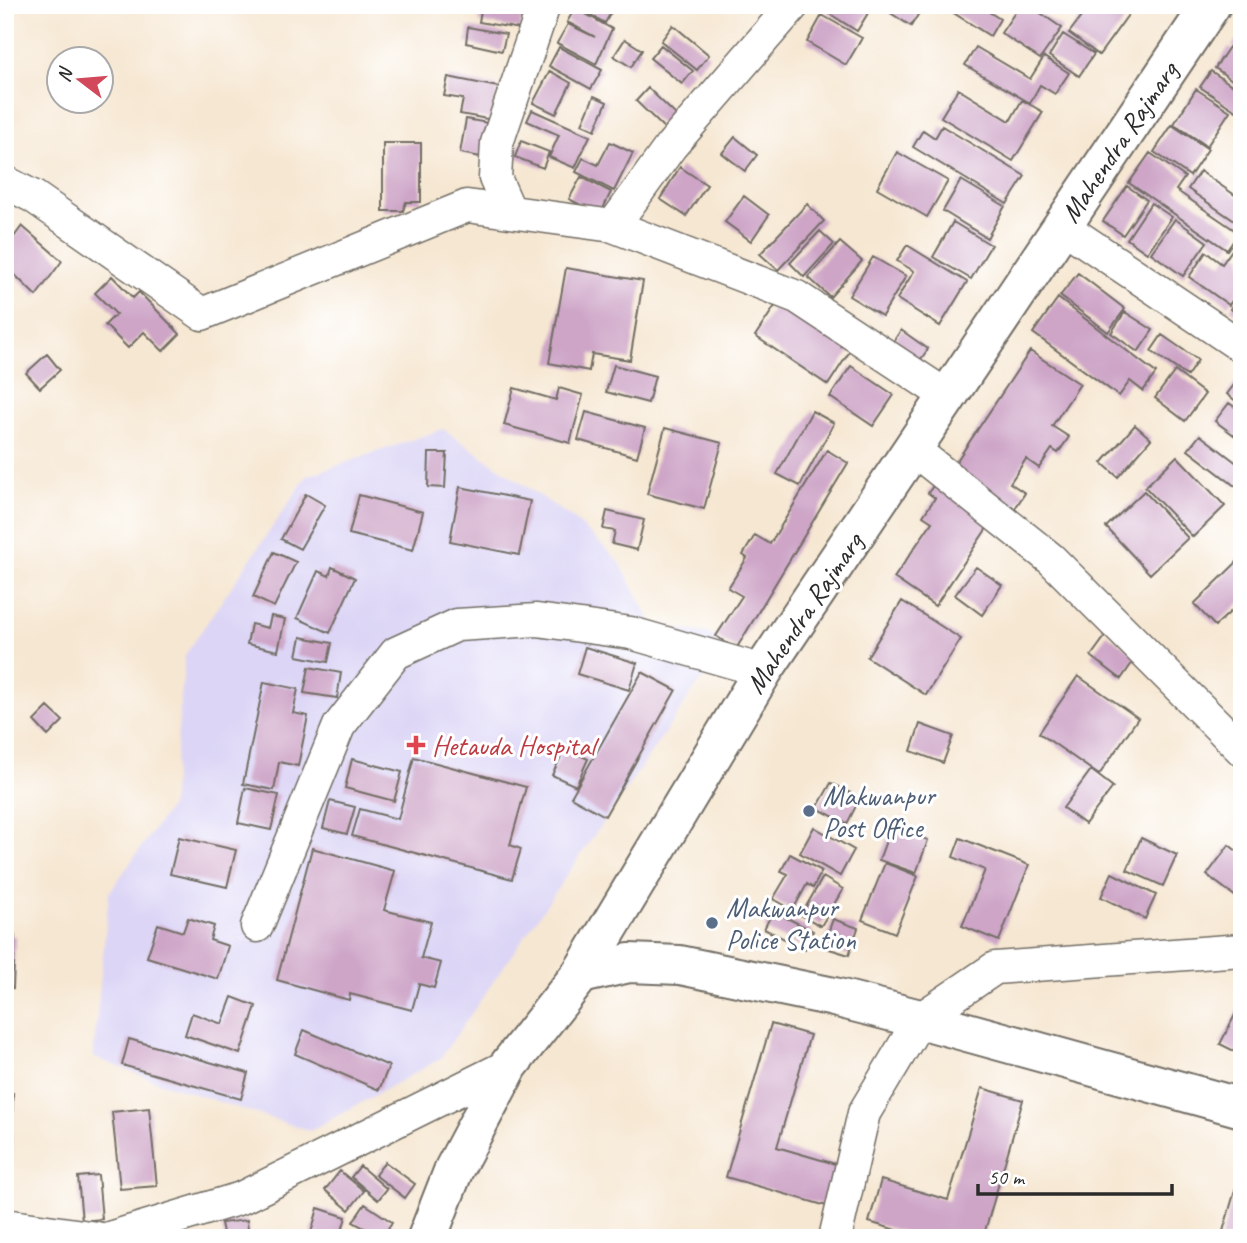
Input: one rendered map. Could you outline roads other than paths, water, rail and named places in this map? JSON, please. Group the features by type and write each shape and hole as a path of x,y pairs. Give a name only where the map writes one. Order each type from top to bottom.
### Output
{"main road":[{"name":"Mahendra Rajmarg","path":"427,1238 454,1170 509,1065 581,974 763,671 1211,5"},
{"path":"581,974 629,963 680,965 834,997 1242,1108"}],"street":[{"path":"510,212 495,178 498,144 544,5"},
{"path":"613,226 671,146 793,5"},
{"path":"5,183 34,197 202,314 467,206 613,226 797,297 947,396"},
{"path":"1062,226 1242,347"},
{"path":"914,450 1051,559 1242,750"},
{"path":"257,926 340,726 396,653 457,625 537,620 631,633 763,671"},
{"path":"835,1238 864,1113 920,1019 995,968 1242,950"},
{"path":"5,1225 114,1237 241,1198 509,1065"}],"place":[{"name":"Hetauda Hospital","path":"416,745"},
{"name":"Makwanpur Post Office","path":"809,811"},
{"name":"Makwanpur Police Station","path":"712,923"}]}
